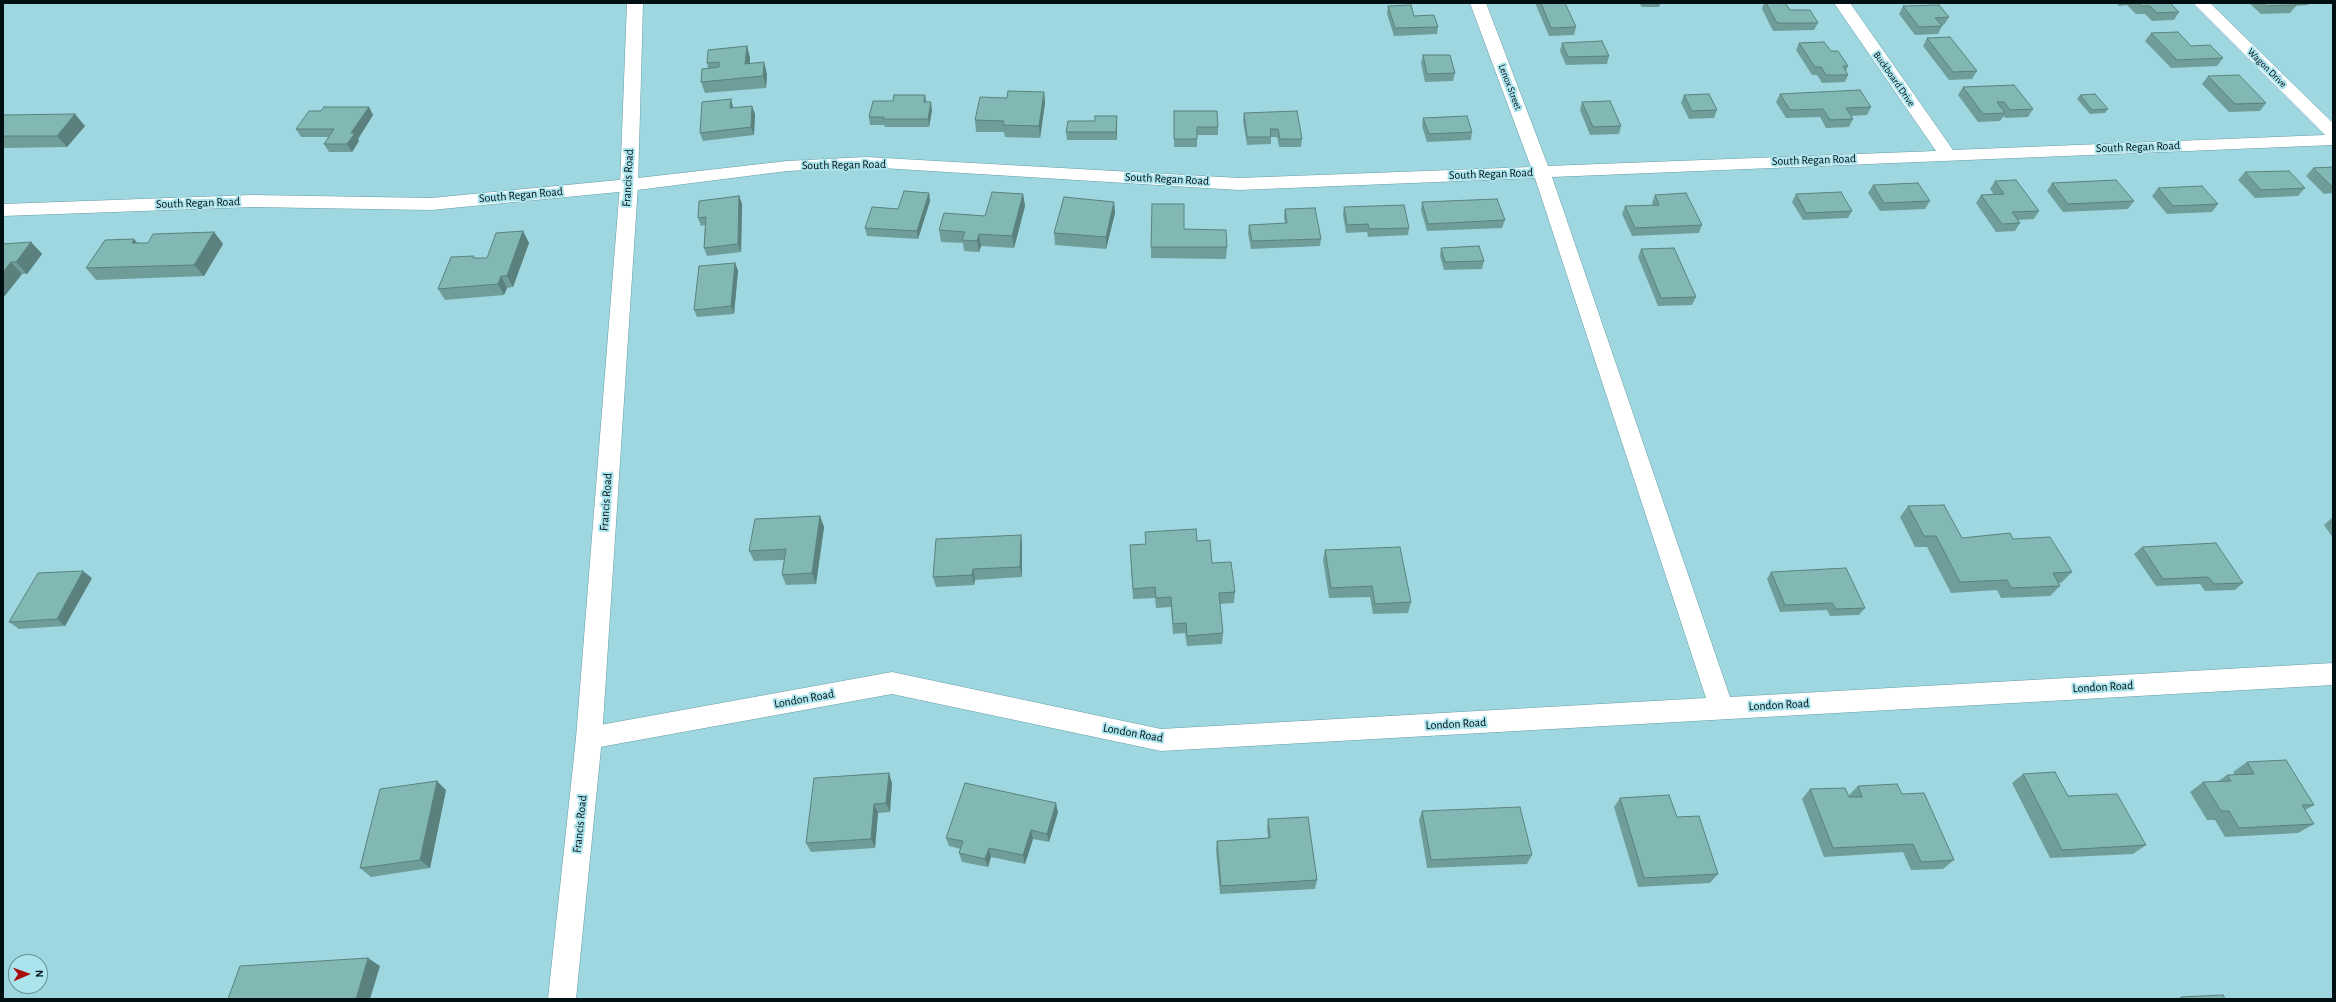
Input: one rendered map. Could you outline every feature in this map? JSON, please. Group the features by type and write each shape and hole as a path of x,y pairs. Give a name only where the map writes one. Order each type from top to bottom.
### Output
{"street":[{"name":"Francis Road","path":"562,999 589,738 629,185 635,3"},
{"name":"Lenox Street","path":"1478,3 1542,172 1722,709"},
{"name":"Buckboard Drive","path":"1842,3 1947,154"},
{"name":"Wagon Drive","path":"2201,3 2333,133"},
{"name":"South Regan Road","path":"3,210 252,201 430,204 629,185 787,166 866,162 1239,184 1947,154 2333,140"},
{"name":"London Road","path":"589,738 892,684 1161,740 2333,674"}],"building":[{"path":"1541,3 1565,3 1576,27 1551,28"},
{"path":"1766,3 1785,3 1790,10 1810,10 1818,23 1777,23"},
{"path":"2138,3 2170,3 2179,12 2157,13 2150,6 2141,6"},
{"path":"2263,3 2294,3 2296,5 2266,6"},
{"path":"1411,5 1414,16 1434,15 1438,27 1395,28 1388,6"},
{"path":"1939,5 1949,17 1935,18 1942,26 1919,27 1903,6"},
{"path":"2178,32 2191,46 2210,45 2223,58 2177,60 2151,33"},
{"path":"1950,37 1977,71 1953,72 1927,38"},
{"path":"1602,41 1609,56 1568,57 1562,43"},
{"path":"1824,42 1831,51 1838,51 1848,66 1843,66 1848,75 1826,75 1821,67 1815,67 1799,43"},
{"path":"747,46 745,64 764,62 763,76 701,82 702,69 719,67 719,62 707,63 708,50"},
{"path":"1423,55 1450,55 1455,73 1427,74"},
{"path":"2239,75 2266,103 2235,104 2208,76"},
{"path":"2014,85 2033,109 2010,110 2004,102 1997,102 2005,113 1983,114 1963,87"},
{"path":"1860,90 1871,107 1846,108 1853,119 1830,120 1823,109 1790,110 1780,94"},
{"path":"1008,91 1044,92 1039,126 1003,125 1004,121 975,120 980,97 1007,98"},
{"path":"1709,94 1717,110 1692,111 1684,95"},
{"path":"2095,94 2108,109 2092,110 2080,95"},
{"path":"894,95 925,95 924,102 931,102 928,119 883,119 884,117 869,117 873,101 893,101"},
{"path":"731,99 730,108 752,106 751,127 700,133 702,102"},
{"path":"1610,101 1621,126 1593,127 1582,102"},
{"path":"324,107 369,107 351,133 355,133 347,144 324,144 334,129 296,129 309,111 321,111"},
{"path":"1174,111 1217,111 1218,127 1197,127 1197,139 1174,139"},
{"path":"1297,111 1302,139 1280,139 1278,129 1270,129 1271,137 1247,137 1244,113"},
{"path":"75,114 57,136 3,136 3,115"},
{"path":"1095,116 1117,116 1116,132 1066,132 1068,121 1095,121"},
{"path":"1467,116 1472,132 1429,134 1423,118"},
{"path":"2333,167 2333,186 2331,186 2313,168"},
{"path":"2289,171 2305,188 2261,190 2245,172"},
{"path":"2016,180 2039,211 2012,212 2020,223 2002,224 1981,195 2004,194 1995,181"},
{"path":"2116,180 2134,201 2068,204 2052,183"},
{"path":"1918,183 1930,201 1884,203 1873,185"},
{"path":"2202,186 2218,204 2173,206 2158,188"},
{"path":"904,191 929,193 917,231 865,228 872,207 898,209"},
{"path":"992,192 1023,194 1012,236 979,234 977,241 962,240 965,232 939,230 944,213 985,216"},
{"path":"1841,192 1852,211 1806,213 1796,194"},
{"path":"1686,193 1702,225 1635,228 1625,206 1659,205 1655,195"},
{"path":"739,196 738,244 704,248 706,217 698,218 699,201"},
{"path":"1064,197 1114,202 1106,237 1054,233"},
{"path":"1497,199 1505,220 1428,224 1422,202"},
{"path":"1152,204 1184,204 1184,229 1226,230 1227,247 1151,247"},
{"path":"1404,205 1409,228 1369,229 1368,224 1347,225 1344,207"},
{"path":"1315,208 1321,239 1252,241 1249,225 1287,223 1285,209"},
{"path":"523,231 507,276 501,276 498,284 438,289 451,257 474,256 473,258 487,258 496,233"},
{"path":"214,232 194,265 86,268 105,240 134,239 132,243 148,243 153,234"},
{"path":"31,242 16,262 11,262 3,272 3,244"},
{"path":"1479,246 1484,261 1445,262 1441,248"},
{"path":"1674,248 1696,297 1661,298 1641,249"},
{"path":"735,263 731,306 694,310 699,266"},
{"path":"1944,505 1962,538 2010,533 2013,539 2050,537 2072,572 2053,573 2060,586 2011,588 2007,580 1960,582 1936,536 1924,536 1908,506"},
{"path":"820,516 812,573 782,575 786,549 749,551 755,519"},
{"path":"1196,529 1197,541 1210,540 1212,563 1231,562 1235,592 1219,593 1223,633 1187,636 1186,623 1173,624 1171,597 1156,598 1155,587 1133,589 1130,545 1146,544 1145,532"},
{"path":"1021,535 1020,567 973,569 972,575 933,577 936,539"},
{"path":"2216,543 2243,583 2214,584 2208,577 2163,579 2142,547"},
{"path":"1400,547 1411,602 1375,604 1372,586 1331,588 1325,550"},
{"path":"1846,568 1865,608 1836,609 1832,603 1785,605 1771,572"},
{"path":"83,571 57,619 9,622 38,573"},
{"path":"2286,760 2314,805 2302,805 2314,824 2239,828 2229,811 2221,811 2203,782 2231,781 2227,775 2254,774 2247,762"},
{"path":"2055,772 2068,796 2117,794 2146,845 2062,850 2023,774"},
{"path":"889,773 886,803 874,804 871,839 806,843 814,778"},
{"path":"437,781 420,860 360,868 380,789"},
{"path":"965,783 1056,803 1047,834 1031,830 1023,855 989,848 985,859 959,853 963,841 946,838"},
{"path":"1897,784 1902,794 1924,793 1954,860 1921,862 1913,844 1833,848 1810,789 1845,788 1849,797 1862,797 1858,786"},
{"path":"1669,795 1677,817 1699,816 1718,874 1644,878 1620,798"},
{"path":"1520,807 1532,855 1431,860 1422,811"},
{"path":"1308,817 1317,880 1221,886 1217,841 1270,838 1268,819"},
{"path":"368,958 356,999 228,999 240,966"},
{"path":"2223,995 2225,999 2183,999 2181,997"}]}
